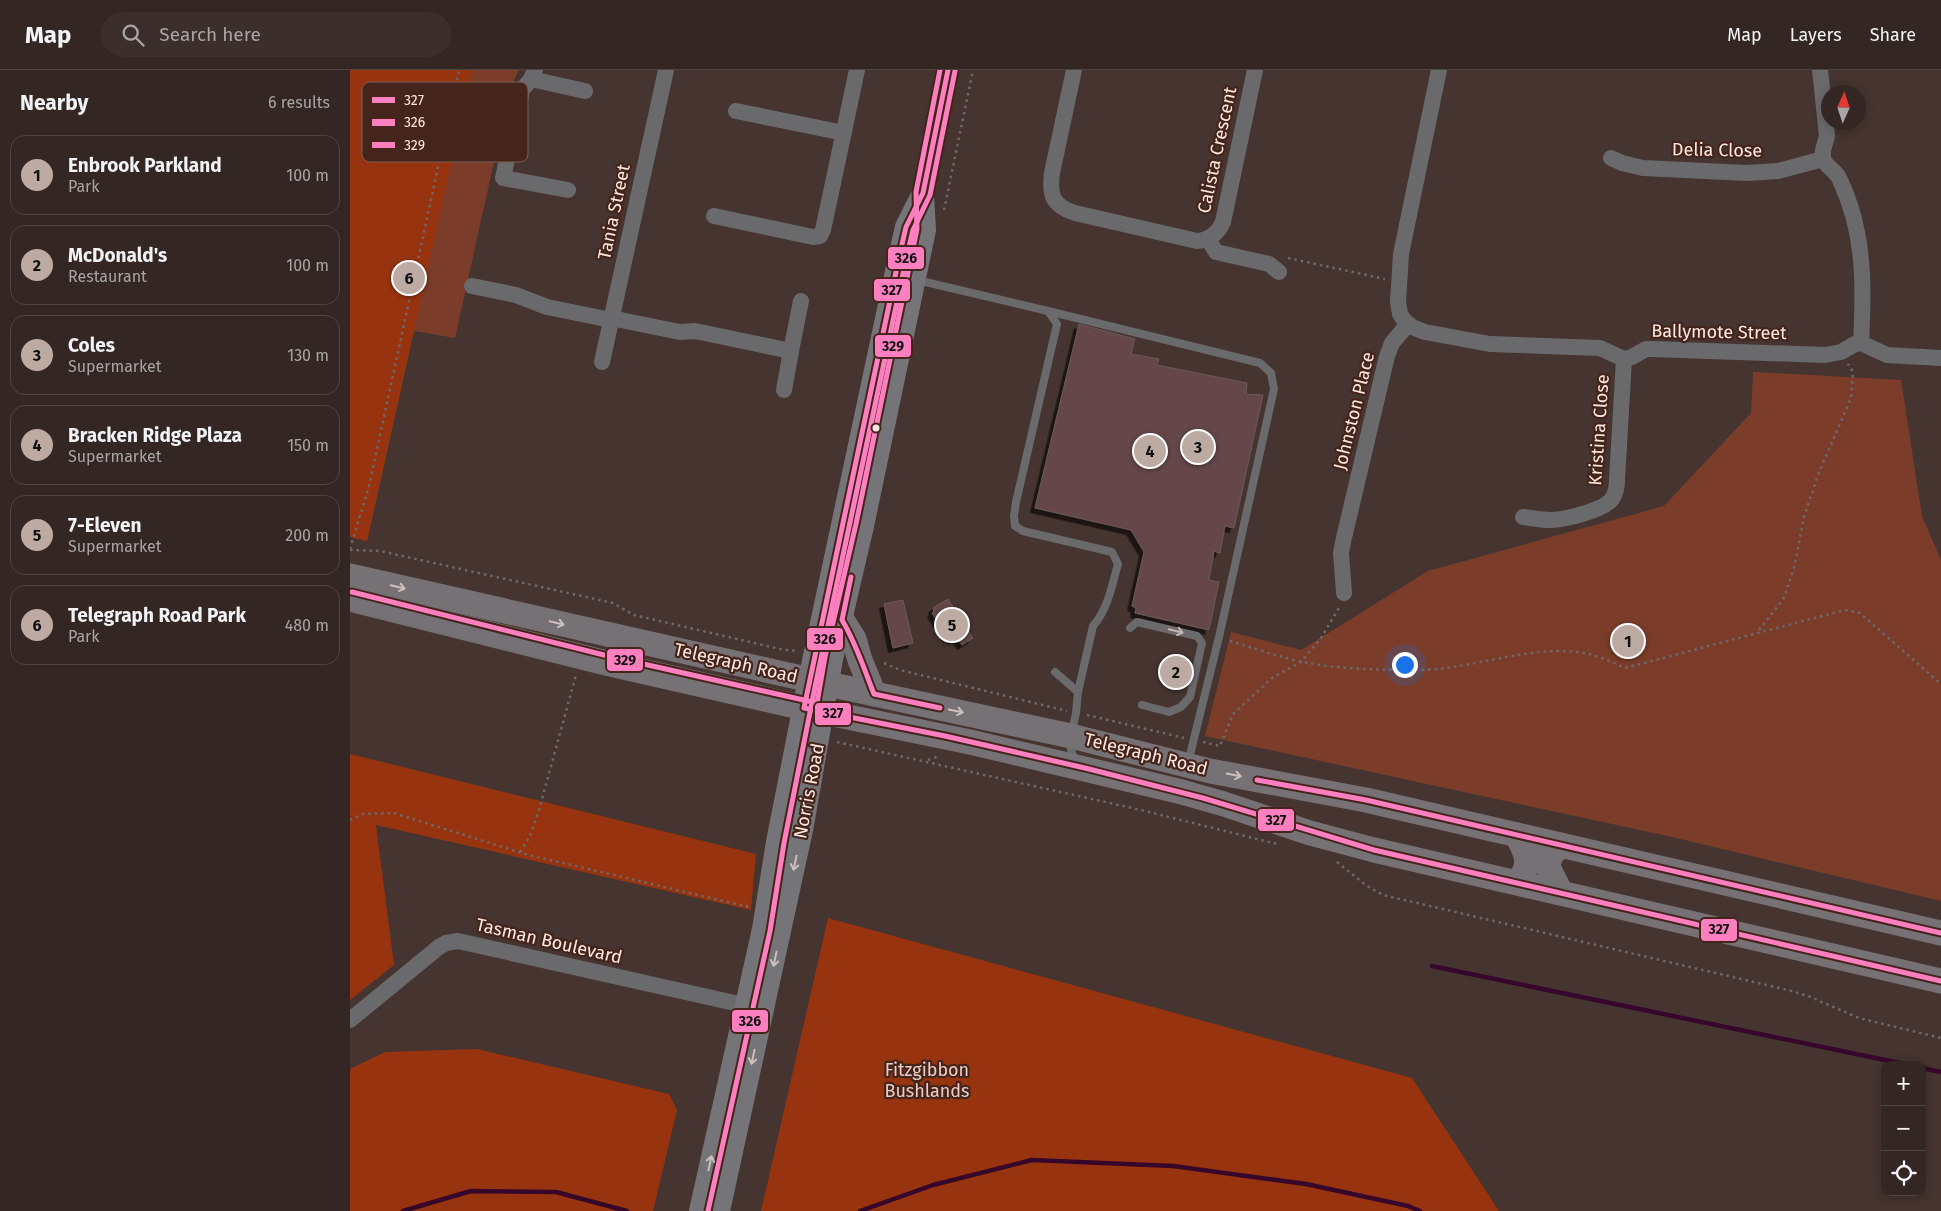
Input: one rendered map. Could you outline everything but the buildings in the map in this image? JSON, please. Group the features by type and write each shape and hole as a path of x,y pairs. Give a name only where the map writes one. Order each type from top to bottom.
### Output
{"main road":[{"name":"Norris Road","path":"719,1211 754,1008 766,910 814,710 905,277 925,230 923,193 948,70"},
{"name":"Norris Road","path":"819,682 832,658 842,620 905,277"},
{"name":"Telegraph Road","path":"350,576 874,694 1074,724 1187,765 1366,800 1941,933"},
{"name":"Telegraph Road","path":"350,599 581,657 814,710 970,742 1079,768 1215,801 1341,842 1941,981"},
{"path":"842,620 854,639 862,666 874,694"},
{"name":"Norris Road","path":"700,1211 804,820 814,710"},
{"path":"1516,835 1526,853 1527,863 1523,876 1518,883"},
{"path":"1561,845 1550,856 1548,867 1561,893"}],"street":[{"name":"Tania Street","path":"602,362 666,70"},
{"path":"714,216 813,237 820,236 823,230 857,70"},
{"name":"Calista Crescent","path":"1074,70 1052,173 1051,189 1055,202 1065,210 1075,213 1191,240 1208,238 1218,231 1223,222 1255,70"},
{"path":"1439,70 1404,235 1399,287 1398,308 1400,314 1408,324 1425,332 1472,342 1600,348 1624,358"},
{"path":"1820,70 1827,136 1823,150 1823,159 1841,180 1855,220 1860,243 1864,279 1861,343 1887,355 1941,358"},
{"path":"533,74 585,90"},
{"path":"736,111 844,133"},
{"name":"Delia Close","path":"1610,158 1643,168 1747,173 1778,170 1823,159"},
{"path":"506,162 503,178 568,190"},
{"path":"1208,238 1214,250 1219,253 1269,264 1283,265"},
{"path":"472,286 516,296 548,307 680,332 695,331 791,351"},
{"path":"784,390 801,301"},
{"name":"Johnston Place","path":"1344,593 1341,553 1385,365 1392,343 1408,324"},
{"name":"Ballymote Street","path":"1624,358 1632,357 1646,349 1825,355 1841,352 1861,343"},
{"name":"Kristina Close","path":"1523,517 1545,520 1560,519 1602,507 1612,499 1618,480 1624,358"},
{"name":"Tasman Boulevard","path":"350,1020 439,947 458,941 754,1008"}],"lane":[{"path":"905,277 1260,363 1271,373 1274,389 1219,638 1187,765"},
{"path":"1048,311 1057,324 1016,502 1015,526 1023,531 1112,552 1118,564 1109,597 1098,621 1093,626 1078,692 1071,750 1079,768"},
{"path":"1130,628 1137,622 1197,636 1202,643 1190,697 1181,708 1169,712 1142,705"},
{"path":"1055,672 1078,692"}],"path":[{"path":"943,213 973,70"},
{"path":"439,162 369,486 350,549 380,551 555,590 613,604 634,615 780,649 796,651"},
{"path":"1283,265 1388,279 1391,286 1399,287"},
{"path":"1758,632 1784,598 1794,568 1804,517 1818,475 1851,398 1853,372 1845,359"},
{"path":"879,661 900,670 1074,724 1193,740 1220,746 1233,714 1272,678 1301,662 1321,638 1338,610 1344,593"},
{"path":"1219,638 1301,662 1318,665 1405,670 1446,669 1554,651 1580,652 1602,657 1625,668 1845,610 1860,613 1941,684"},
{"path":"520,852 530,836 539,810 581,657"},
{"path":"844,739 844,744"},
{"path":"837,742 1141,810 1284,846"},
{"path":"350,820 363,814 394,813 520,852 766,910"},
{"path":"1335,860 1348,868 1375,891 1393,898 1788,990 1808,996 1859,1018 1941,1038"}],"shaded area":[{"path":"350,70 519,70 513,82 362,82 362,162 494,162 455,338 414,331 367,541 350,537"},
{"path":"1753,372 1901,380 1922,516 1941,560 1941,901 1672,837 1205,736 1231,632 1301,650 1428,571 1664,506 1751,413"}],"green space":[{"path":"350,70 472,70 469,82 362,82 362,162 451,162 367,541 350,537"},
{"path":"350,754 756,854 751,910 376,825 394,965 350,1000"},
{"name":"Fitzgibbon Bushlands","path":"828,918 1412,1078 1499,1211 761,1211"},
{"path":"477,1049 669,1094 677,1110 653,1211 350,1211 350,1069 385,1052"}],"waterway":[{"path":"1432,966 1890,1061"},
{"path":"1926,1069 1941,1072"},
{"path":"860,1211 933,1185 1032,1160 1173,1166 1306,1184 1408,1206 1420,1211"},
{"path":"403,1211 471,1191 556,1192 627,1211"}],"transit line":[{"name":"329","path":"352,592 608,656 817,703 825,657 856,524 917,229 916,192 940,70"},
{"name":"327","path":"948,70 923,193 906,227 900,253 804,708 945,736 1085,768 1203,798 1374,850 1941,981"},
{"name":"326","path":"708,1211 770,931 784,843 816,682 907,255 913,230 930,195 955,71"},
{"name":"327","path":"851,577 842,620 856,647 874,694 940,708"},
{"name":"327","path":"1257,780 1366,800 1941,933"}],"place":[{"name":"Telegraph Road Park","path":"409,278"},
{"name":"Coles","path":"1198,447"},
{"name":"Bracken Ridge Plaza","path":"1150,451"},
{"name":"7-Eleven","path":"952,625"},
{"name":"Enbrook Parkland","path":"1628,641"},
{"name":"McDonald's","path":"1176,672"}]}
